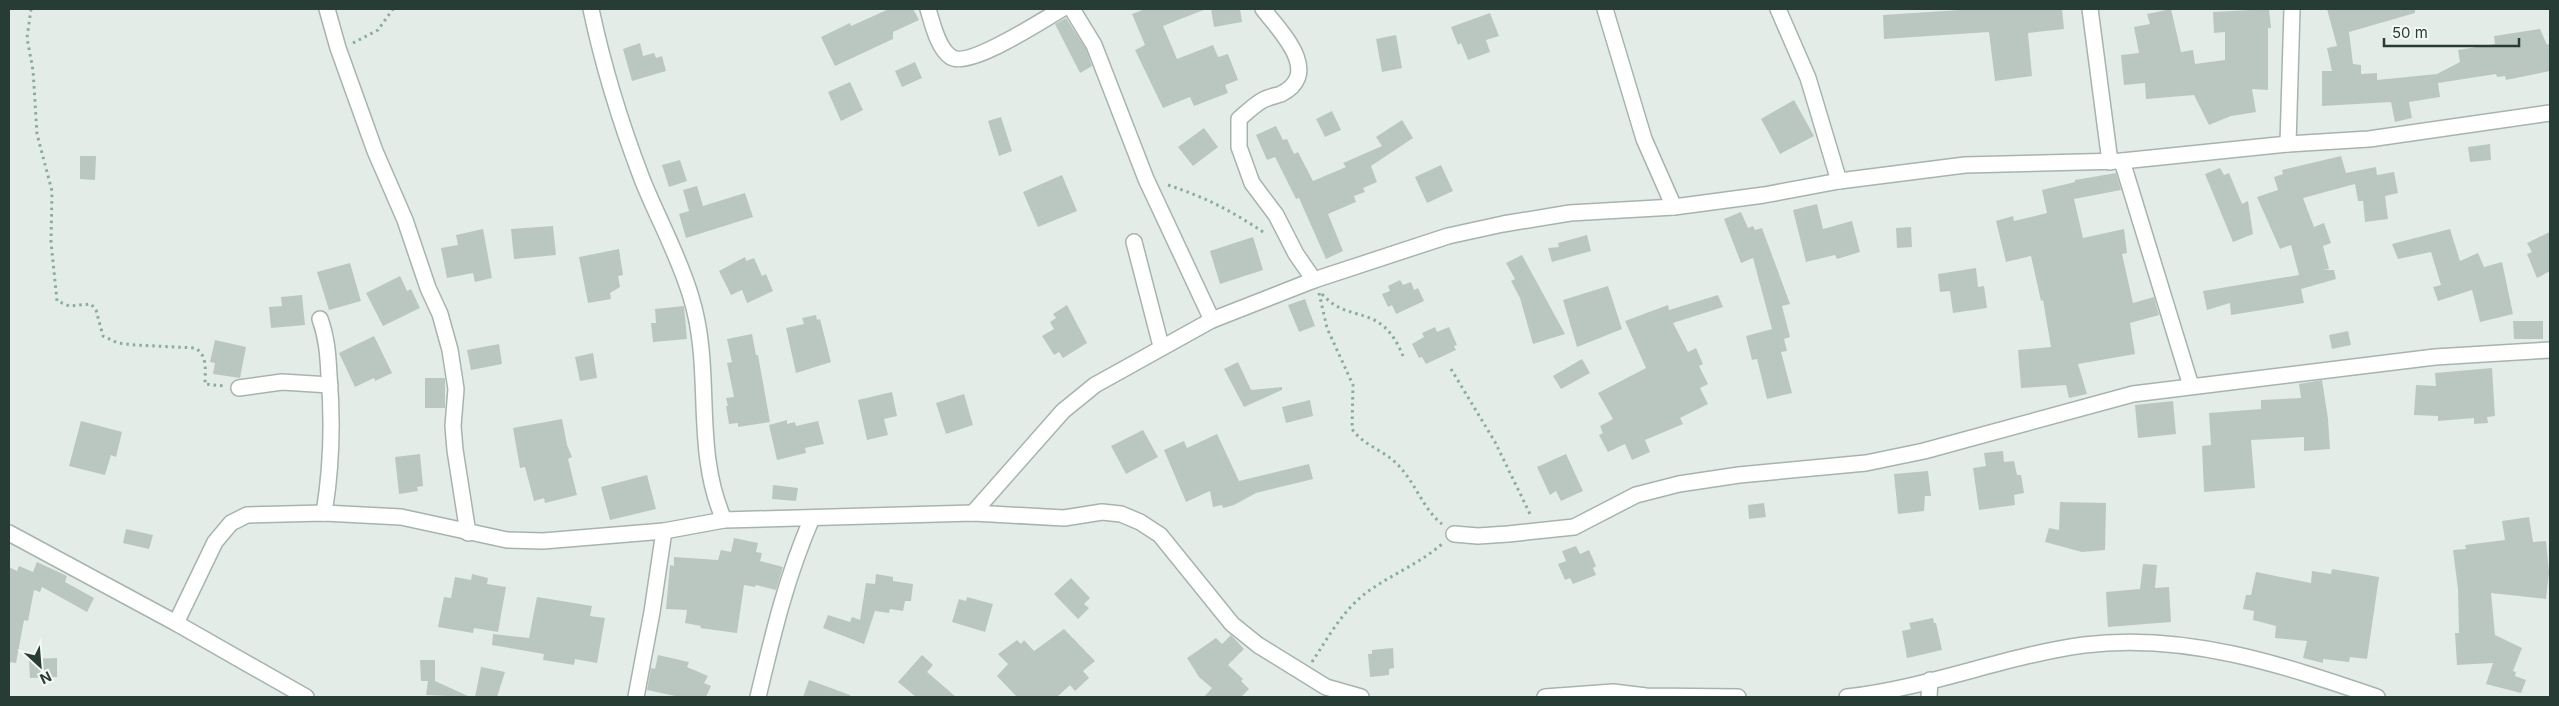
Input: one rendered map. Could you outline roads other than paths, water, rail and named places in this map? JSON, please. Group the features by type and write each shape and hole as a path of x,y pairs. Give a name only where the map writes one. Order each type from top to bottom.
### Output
{"street":[{"path":"327,9 338,48 374,151 405,220 440,314 450,350 456,389 454,434 468,533"},
{"path":"591,9 613,94 628,138 692,298 702,345 703,411 708,463 714,495 724,520"},
{"path":"928,9 945,50 951,58 960,60 976,56 1062,9"},
{"path":"1072,9 1094,45 1146,179 1212,320"},
{"path":"1263,9 1291,45 1299,63 1299,72 1291,86 1282,93 1262,100 1239,120 1239,147 1252,183 1276,215 1296,254 1314,280"},
{"path":"1604,9 1644,140 1674,207"},
{"path":"1778,9 1808,78 1839,181"},
{"path":"2090,9 2116,162 2191,386"},
{"path":"2288,144 2292,9"},
{"path":"973,513 1062,411 1095,385 1161,346 1212,320 1314,280 1448,236 1503,224 1570,213 1674,207 1839,181 1965,165 2116,162 2288,144 2369,140 2550,114"},
{"path":"1134,242 1161,346"},
{"path":"320,319 326,335 333,430 330,475 324,512"},
{"path":"1454,534 1478,536 1539,532 1574,527 1636,495 1679,484 1740,475 1866,463 1924,451 2133,394 2435,356 2550,350"},
{"path":"239,388 282,382 330,386"},
{"path":"176,623 215,542 231,523 247,515 324,512 401,516 468,533 506,540 543,541 664,531 724,520 973,513 1064,518 1102,512 1121,514 1140,522 1160,535 1232,624 1258,645 1326,687 1361,697"},
{"path":"758,697 780,605 794,559 812,518"},
{"path":"636,697 652,612 664,531"},
{"path":"9,533 176,623 306,697"},
{"path":"1848,697 1874,694 2026,656 2086,645 2153,642 2233,653 2319,677 2377,697"},
{"path":"1929,697 1930,680"},
{"path":"1545,697 1613,692 1646,696 1738,697"}]}
